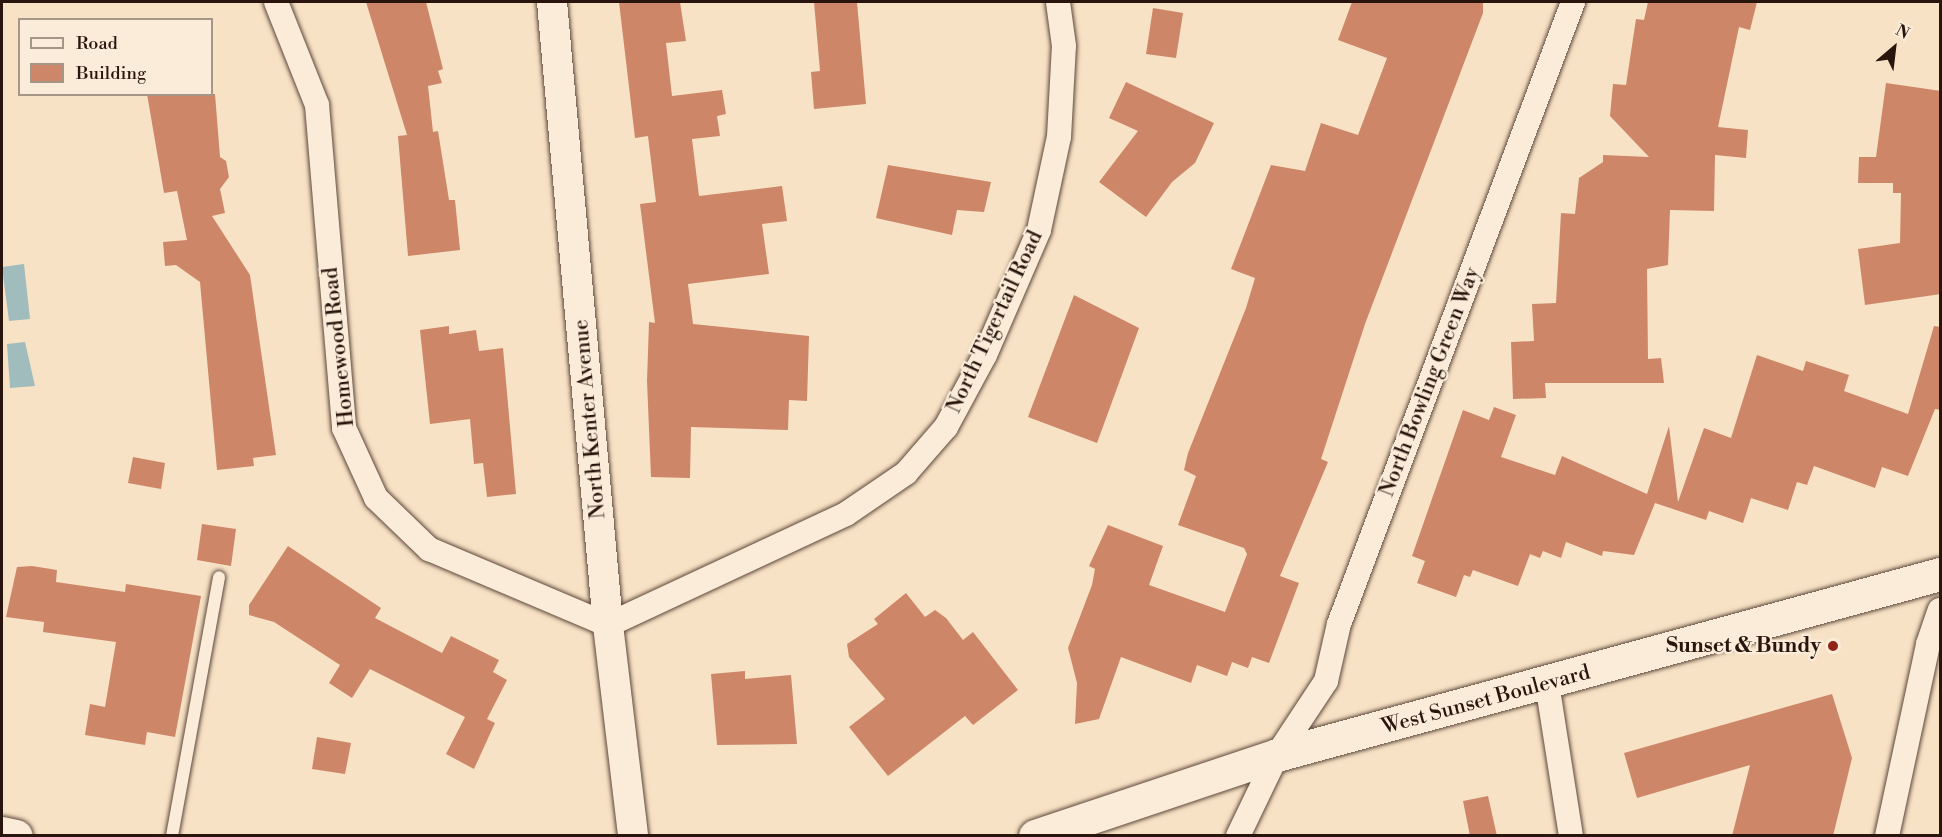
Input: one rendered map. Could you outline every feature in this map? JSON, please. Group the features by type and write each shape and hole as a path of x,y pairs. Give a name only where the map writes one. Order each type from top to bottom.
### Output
{"main road":[{"name":"West Sunset Boulevard","path":"1035,836 1277,755 1941,574"},
{"path":"2,833 16,836"}],"street":[{"name":"Homewood Road","path":"276,2 317,105 344,428 376,498 429,549 608,625"},
{"name":"North Kenter Avenue","path":"552,2 608,625 633,836"},
{"name":"North Tigertail Road","path":"608,625 846,514 906,473 946,427 985,355 1039,230 1059,137 1064,46 1058,2"},
{"name":"North Bowling Green Way","path":"1238,836 1277,755 1326,681 1339,624 1573,2"},
{"path":"1887,836 1928,644 1941,610"},
{"path":"1547,683 1571,836"}],"lane":[{"path":"172,836 219,577"}],"water":[{"path":"24,264 30,319 9,321 2,267"},
{"path":"25,342 35,386 10,388 7,344"}],"building":[{"path":"366,2 426,2 443,69 438,71 442,83 428,86 433,132 438,131 449,200 455,200 460,250 408,256 398,136 407,135"},
{"path":"619,2 680,2 686,41 666,43 672,96 722,90 726,114 717,116 720,136 692,139 699,196 782,186 787,221 762,224 769,274 688,284 693,324 809,336 807,401 789,400 788,430 691,427 690,478 651,477 647,381 649,322 655,323 640,204 656,202 648,136 635,138"},
{"path":"814,2 857,2 866,104 814,109 811,72 820,71"},
{"path":"1352,2 1483,2 1483,13 1365,324 1321,459 1328,462 1280,576 1299,583 1269,663 1252,657 1248,668 1232,662 1227,676 1197,665 1191,683 1121,657 1099,719 1075,724 1077,683 1068,648 1092,585 1095,569 1089,566 1108,525 1163,546 1149,585 1225,612 1247,554 1244,548 1178,525 1196,476 1184,470 1188,453 1246,308 1255,278 1231,269 1271,165 1305,171 1321,123 1358,135 1387,58 1338,40"},
{"path":"1648,2 1757,2 1750,30 1739,27 1718,127 1748,130 1746,158 1715,155 1714,211 1670,210 1668,265 1647,269 1648,359 1661,358 1664,383 1545,383 1546,398 1513,399 1511,342 1534,341 1532,304 1556,303 1561,213 1575,214 1579,178 1603,162 1603,155 1649,157 1610,116 1613,84 1626,85 1636,19 1644,20"},
{"path":"1153,8 1183,13 1176,58 1146,54"},
{"path":"1126,82 1214,123 1195,163 1172,182 1146,217 1099,182 1138,131 1109,118"},
{"path":"1886,83 1941,91 1941,294 1865,305 1858,249 1900,243 1901,193 1893,193 1893,183 1858,183 1859,157 1876,157"},
{"path":"215,94 220,157 226,161 229,177 220,189 225,213 212,216 250,275 276,455 253,458 254,466 217,470 200,282 176,265 165,266 163,242 187,240 177,191 164,193 147,96 213,96"},
{"path":"888,165 991,182 984,212 957,210 952,235 876,218"},
{"path":"1074,295 1139,328 1097,443 1028,417"},
{"path":"449,326 449,334 476,330 479,351 503,348 516,494 487,497 483,463 474,464 470,419 430,424 420,330"},
{"path":"1934,326 1941,327 1941,410 1935,409 1908,476 1882,467 1875,488 1814,466 1807,485 1797,482 1788,510 1751,498 1743,523 1709,511 1706,520 1655,503 1634,555 1603,551 1602,556 1566,542 1561,558 1543,551 1540,558 1530,554 1518,586 1473,570 1470,577 1464,575 1456,597 1417,583 1425,561 1412,556 1463,410 1489,420 1494,407 1516,415 1501,457 1555,475 1562,456 1647,494 1669,426 1678,502 1704,428 1731,438 1757,355 1803,371 1806,361 1849,375 1844,391 1908,414"},
{"path":"133,457 165,463 161,489 128,483"},
{"path":"202,524 236,529 231,566 197,560"},
{"path":"288,546 381,608 375,618 442,653 451,636 499,660 493,672 507,680 487,719 495,723 474,769 446,754 465,717 370,669 352,698 329,683 340,665 274,622 249,615 249,605"},
{"path":"32,566 57,570 56,582 125,592 126,584 201,596 175,737 147,732 145,745 85,735 90,704 105,707 116,642 43,632 44,622 6,617 17,567"},
{"path":"906,593 925,617 935,610 946,618 963,640 973,632 1018,690 973,725 965,716 888,776 849,727 885,699 849,657 847,644 878,624 874,619"},
{"path":"745,671 745,679 791,675 797,744 717,745 711,674"},
{"path":"1832,694 1852,758 1833,836 1732,836 1750,765 1637,798 1624,753"},
{"path":"317,737 351,743 345,774 312,769"},
{"path":"1488,796 1497,836 1470,836 1463,801"}],"place":[{"name":"Sunset & Bundy","path":"1833,646"}]}
